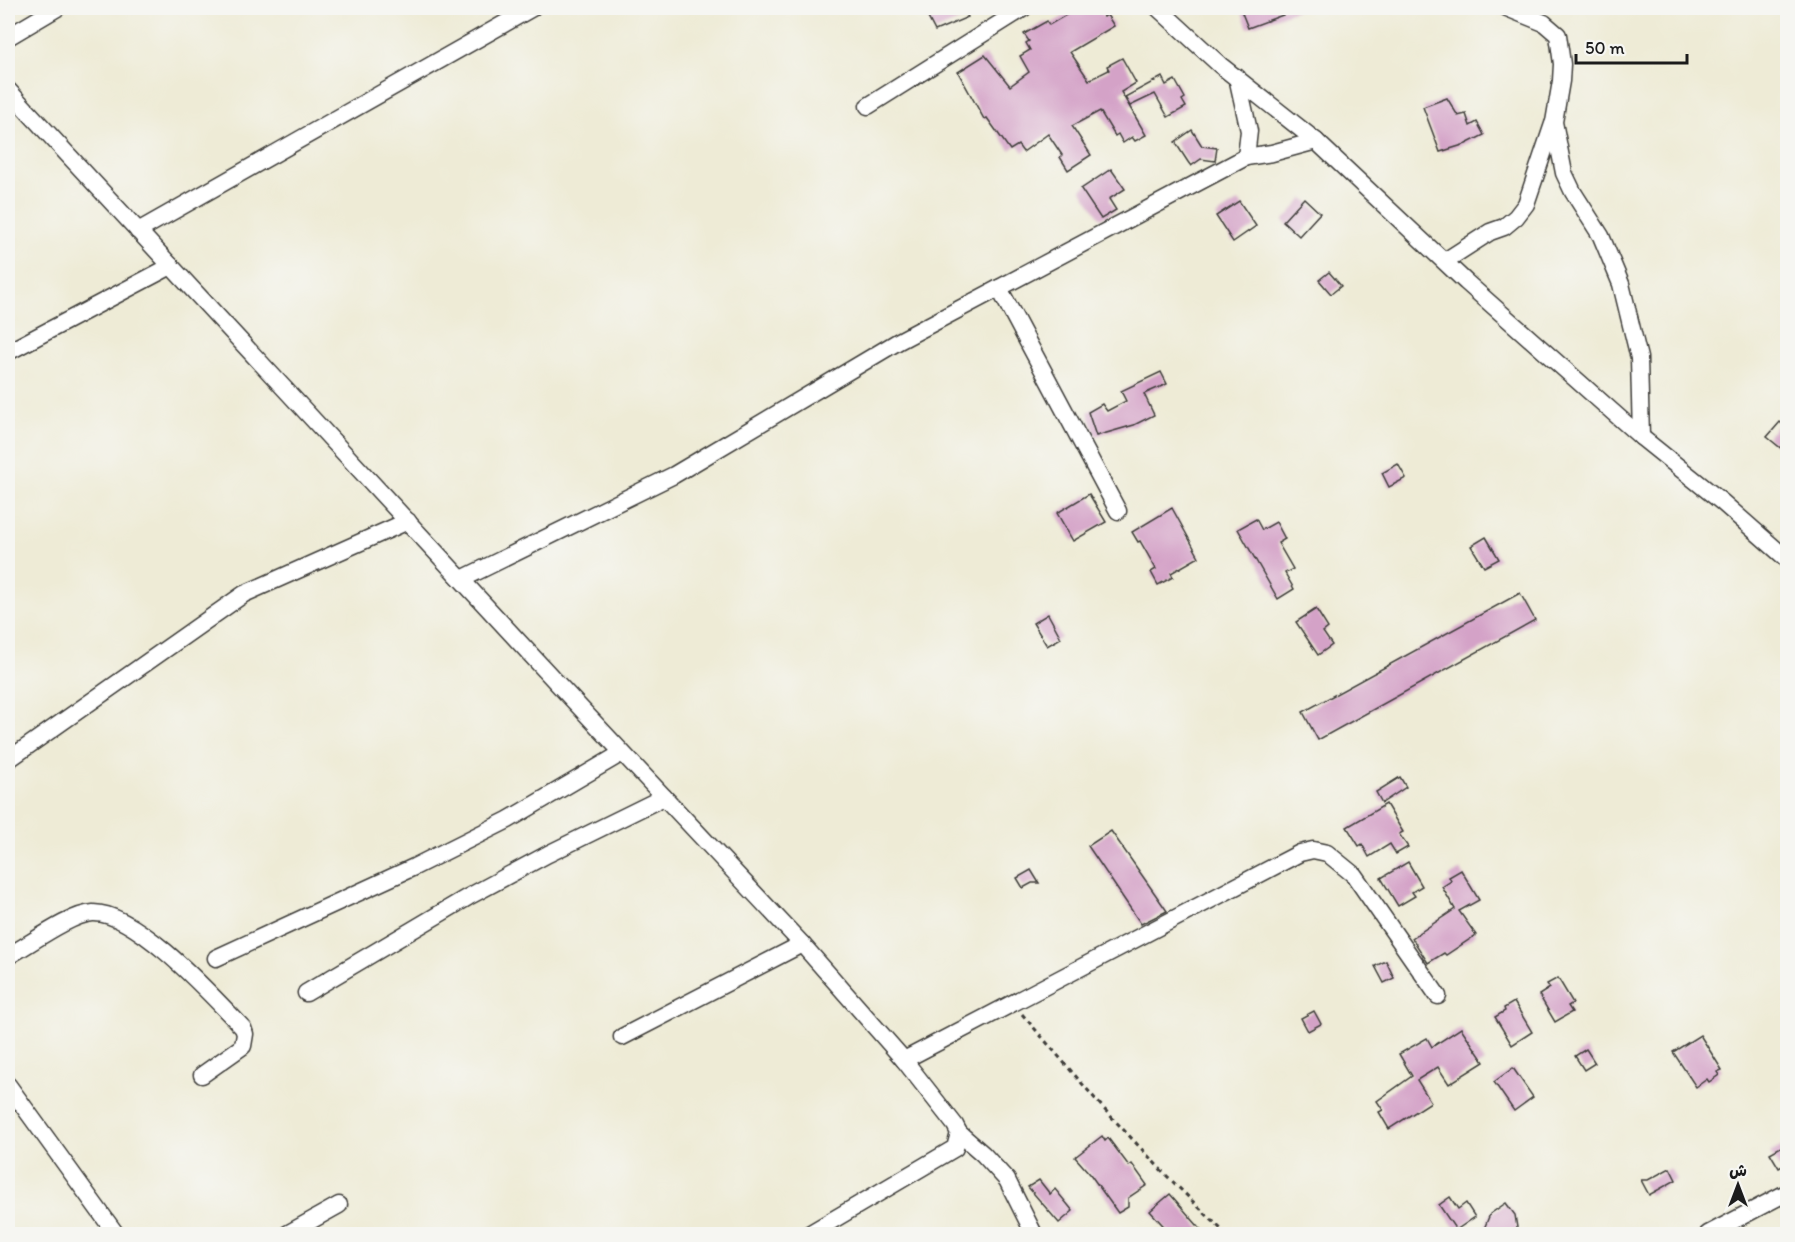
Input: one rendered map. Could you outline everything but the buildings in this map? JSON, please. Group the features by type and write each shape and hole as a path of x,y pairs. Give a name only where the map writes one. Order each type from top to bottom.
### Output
{"street":[{"path":"8,37 57,8"},
{"path":"138,231 506,14 532,8"},
{"path":"868,106 1024,8"},
{"path":"1158,8 1220,65 1316,141 1444,261 1641,437 1722,502 1788,560"},
{"path":"1444,261 1490,232 1504,227 1516,217 1526,204 1554,122 1562,64 1558,35 1544,22 1508,8"},
{"path":"1237,77 1249,131 1246,157"},
{"path":"8,90 258,362 802,944 904,1060 955,1125 958,1133 1007,1180 1034,1234"},
{"path":"1554,122 1564,173 1573,192 1601,236 1621,284 1640,358 1641,437"},
{"path":"462,579 674,475 899,341 1246,157 1272,153 1316,141"},
{"path":"8,352 171,266"},
{"path":"999,288 1118,511"},
{"path":"8,760 244,594 408,521"},
{"path":"216,958 414,867 508,820 622,753"},
{"path":"306,993 468,897 548,854 664,797"},
{"path":"904,1060 1300,853 1312,850 1327,853 1354,875 1438,996"},
{"path":"8,956 63,924 92,913 107,915 124,923 167,951 243,1028 245,1034 243,1046 202,1075"},
{"path":"622,1037 802,944"},
{"path":"8,1085 116,1234"},
{"path":"809,1234 949,1153 955,1148 958,1133"},
{"path":"1708,1234 1788,1192"},
{"path":"287,1234 339,1205"}],"path":[{"path":"1012,1004 1104,1109 1226,1234"}]}
